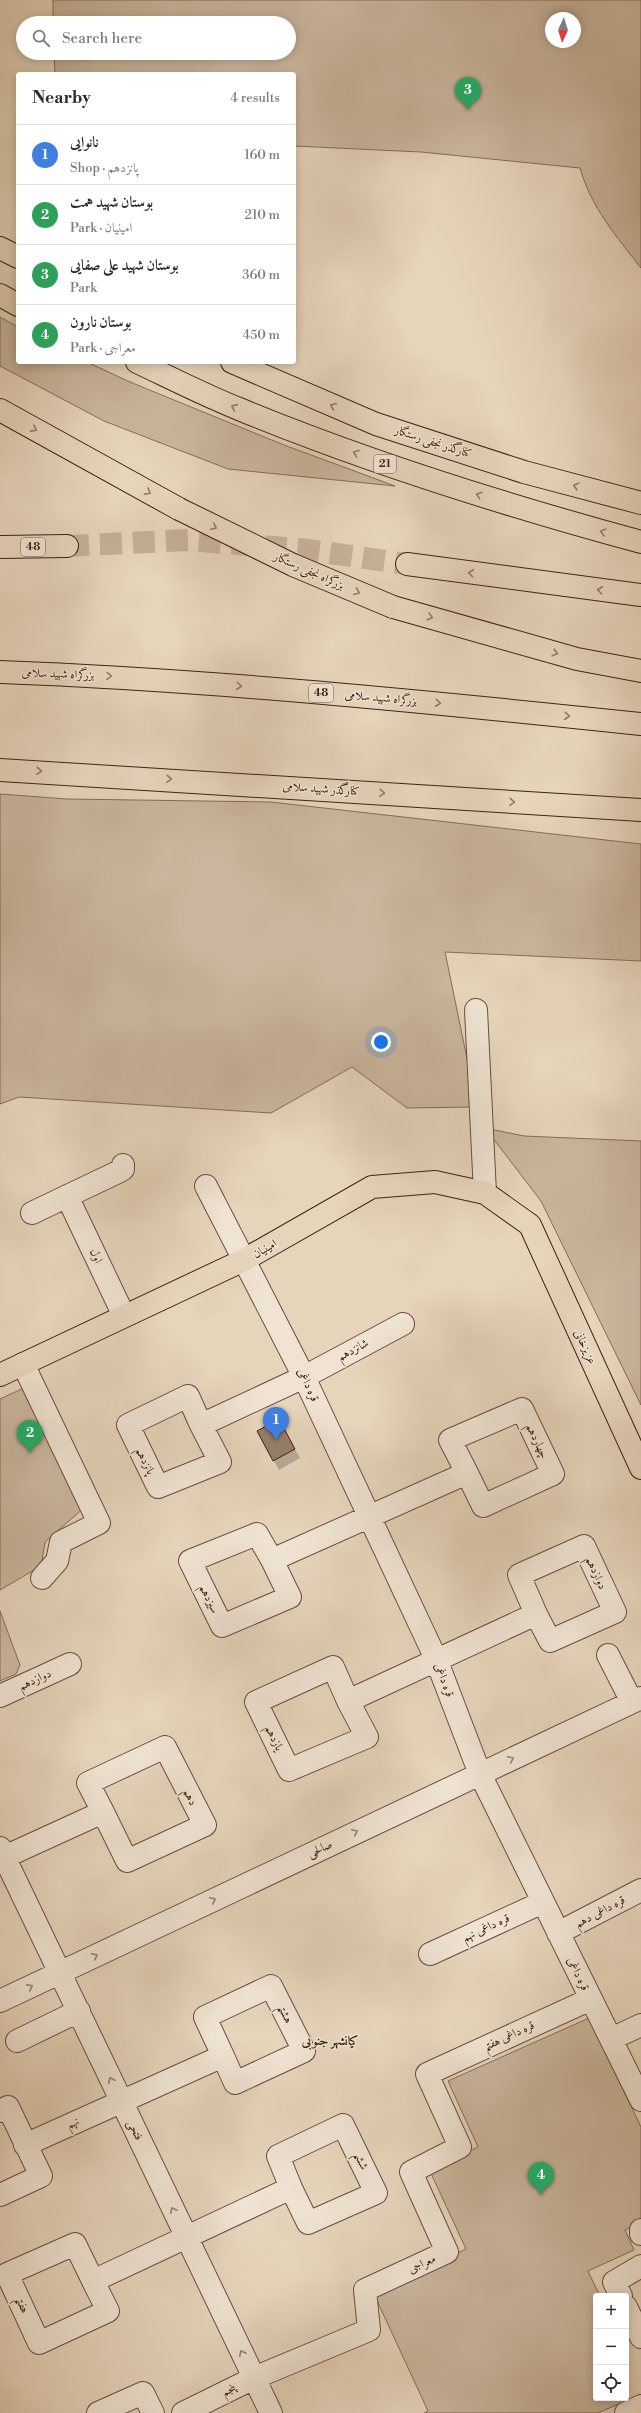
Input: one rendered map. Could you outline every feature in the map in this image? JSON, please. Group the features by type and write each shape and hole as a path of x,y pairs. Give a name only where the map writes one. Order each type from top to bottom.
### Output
{"main road":[{"path":"0,248 16,256"},
{"path":"0,295 16,304"},
{"name":"21","path":"141,364 238,409 389,466 538,514 641,542"},
{"name":"کنارگذر نجفی رستگار","path":"237,364 376,424 524,472 641,503"},
{"name":"بزرگراه نجفی رستگار","path":"0,410 179,509 293,565 393,606 577,659 641,671"},
{"name":"48","path":"0,547 67,546"},
{"path":"407,564 641,595"},
{"name":"بزرگراه شهید سلامی","path":"0,672 125,677 405,700 641,724"},
{"name":"کنارگذر شهید سلامی","path":"0,770 641,810"},
{"name":"امینیان","path":"0,1375 244,1260 372,1187 435,1182 485,1193 530,1225"},
{"name":"عزیزخانی","path":"530,1225 641,1468"}],"street":[{"path":"476,1010 485,1193"},
{"path":"32,1213 120,1171 123,1169 123,1165"},
{"name":"قره داغی","path":"206,1186 304,1376 436,1659 480,1774 641,2100"},
{"name":"اول","path":"67,1196 124,1316"},
{"name":"شانزدهم","path":"304,1376 403,1324"},
{"path":"23,1364 99,1523 61,1542 57,1561 42,1578"},
{"path":"201,1425 304,1376"},
{"name":"پانزدهم","path":"188,1396 201,1425 220,1462 158,1487 128,1425 188,1396"},
{"name":"چهاردهم","path":"522,1409 553,1474 483,1506 467,1473 450,1440 522,1409"},
{"path":"272,1560 467,1473"},
{"name":"سیزدهم","path":"257,1534 272,1560 290,1597 222,1626 190,1562 257,1534"},
{"name":"دوازدهم","path":"584,1546 614,1612 550,1641 536,1614 519,1575 584,1546"},
{"path":"348,1701 536,1614"},
{"path":"608,1655 636,1700"},
{"name":"دوازدهم","path":"0,1696 70,1664"},
{"name":"یازدهم","path":"333,1667 348,1701 366,1737 289,1770 256,1702 333,1667"},
{"name":"صالحی","path":"0,2001 636,1700"},
{"name":"دهم","path":"165,1748 205,1825 127,1861 103,1812 88,1783 165,1748"},
{"path":"1,1854 103,1812"},
{"name":"فتحی","path":"1,1854 79,2011 271,2413"},
{"name":"قره داغی دهم","path":"558,1933 641,1890"},
{"name":"قره داغی نهم","path":"430,1954 543,1902"},
{"name":"هشتم","path":"271,1986 304,2051 235,2083 223,2056 205,2017 271,1986"},
{"name":"قره داغی هفتم","path":"427,2074 591,1999"},
{"path":"17,2041 79,2011"},
{"path":"611,2038 641,2025"},
{"path":"121,2101 223,2056"},
{"name":"معراجی","path":"254,2378 369,2330 365,2290 447,2252 411,2172 460,2147 427,2074"},
{"name":"نهم","path":"25,2145 121,2101"},
{"path":"0,2111 8,2107 41,2176 0,2195"},
{"name":"ششم","path":"343,2125 376,2193 308,2223 291,2188 278,2156 343,2125"},
{"path":"93,2281 291,2188"},
{"name":"هفتم","path":"75,2244 93,2281 108,2311 39,2343 7,2274 75,2244"},
{"path":"620,2293 614,2282 641,2266"},
{"path":"629,2313 641,2337"},
{"name":"پنجم","path":"183,2413 254,2378"},
{"path":"98,2413 143,2393 153,2413"},
{"path":"626,2413 641,2406"}],"shaded area":[{"path":"53,0 641,0 641,268 605,221 591,196 580,168 421,152 296,146 296,72 55,72 54,60 296,60 296,16 53,16"},
{"path":"0,317 16,326 16,364 91,364 130,382 284,445 395,486 228,469 104,421 0,366"},
{"path":"0,794 67,799 271,802 641,844 641,961 445,952 477,1107 407,1108 352,1067 271,1113 19,1097 0,1104"},
{"path":"485,1128 524,1136 641,1141 641,1405 541,1201"},
{"path":"28,1386 86,1506 45,1542 41,1566 0,1590 0,1399"},
{"path":"0,1611 20,1665 16,1674 0,1681"},
{"path":"589,2018 641,2127 641,2222 625,2230 634,2250 588,2271 599,2293 593,2293 593,2401 620,2401 621,2403 598,2413 424,2413 428,2411 373,2292 466,2249 429,2169 478,2147 448,2081"}],"building":[{"path":"279,1419 295,1449 273,1461 257,1431"}],"tunnel":[{"path":"67,546 188,540 309,550 407,564"}],"place":[{"name":"بوستان شهید علی صفایی","path":"468,110"},
{"name":"نانوایی","path":"276,1440"},
{"name":"بوستان شهید همت","path":"30,1453"},
{"name":"بوستان نارون","path":"541,2195"}],"district":[{"name":"کیانشهر جنوبی","path":"330,2041"}]}
